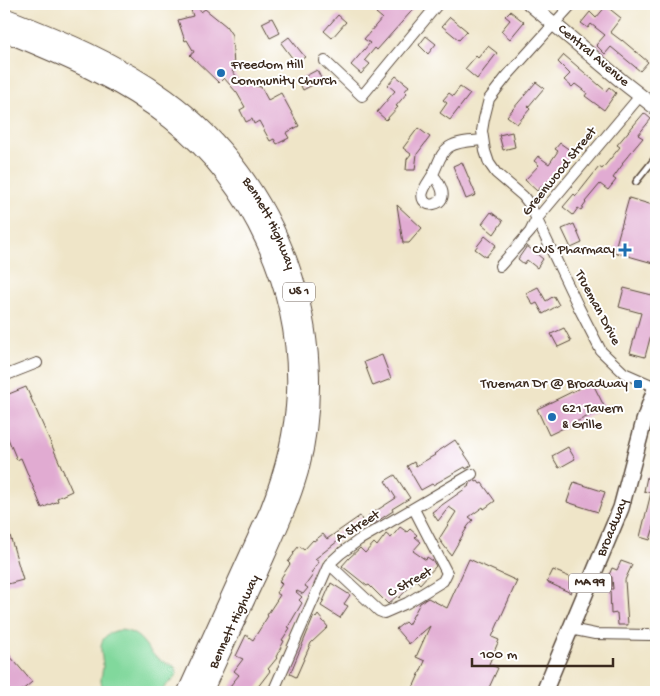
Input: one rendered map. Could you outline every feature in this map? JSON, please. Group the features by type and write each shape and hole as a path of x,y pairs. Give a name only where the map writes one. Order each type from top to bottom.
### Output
{"highway":[{"name":"Bennett Highway","path":"4,17 61,40 108,62 168,99 194,121 231,159 256,195 277,233 296,282 305,324 310,367 310,402 302,454 294,487 282,519 203,692"},
{"name":"Bennett Highway","path":"4,32 70,60 116,83 159,111 198,144 231,183 250,212 272,259 283,291 293,341 296,376 294,411 286,462 269,511 187,692"}],"main road":[{"name":"Broadway","path":"544,692 621,508 644,422 656,387"}],"street":[{"path":"324,61 362,96 438,4"},
{"name":"Central Avenue","path":"530,4 656,108"},
{"name":"Trueman Drive","path":"572,4 507,76 489,99 482,131 484,151 496,173 523,196 530,205 601,351 624,373 656,387"},
{"name":"Greenwood Street","path":"500,266 530,232 536,220 640,96"},
{"path":"433,174 439,158 449,147 466,141 483,140"},
{"path":"4,376 37,363"},
{"name":"A Street","path":"273,692 329,564 359,540 472,474"},
{"name":"C Street","path":"329,564 379,611 384,612 407,603 443,581 448,573 414,509"},
{"path":"570,629 595,634 650,635"}],"lane":[{"path":"636,182 656,157"}],"green space":[{"path":"121,630 134,634 142,640 156,657 175,667 175,678 162,692 105,692 101,682 103,666 101,645 106,636"}],"building":[{"name":"Freedom Hill Community Church","path":"197,4 201,12 205,9 226,26 232,35 235,68 232,71 242,83 261,87 268,100 281,93 299,126 286,133 289,138 277,144 274,139 270,141 259,121 254,124 252,119 246,122 240,110 245,107 237,93 224,78 219,83 190,55 194,52 187,40 185,41 178,20 193,16 190,7"},
{"path":"385,4 389,4 392,7 395,4 418,4 377,50 375,48 365,60 370,64 361,74 351,65 370,43 364,39 382,18 376,13"},
{"path":"606,6 621,18 610,32 648,62 640,71 611,47 605,54 596,45 605,35 591,24 588,28 581,23 590,12 596,18"},
{"path":"510,11 524,22 510,39 501,31 510,20 505,16"},
{"path":"338,15 346,22 332,38 324,31"},
{"path":"450,17 467,31 459,40 442,26"},
{"path":"272,18 280,33 270,38 262,23"},
{"path":"426,36 436,44 428,54 419,45"},
{"path":"289,37 305,57 296,63 281,43"},
{"path":"488,46 497,53 477,79 465,69"},
{"path":"564,55 606,91 609,87 616,93 604,110 585,96 587,93 575,84 572,87 564,80 570,74 558,62"},
{"path":"317,70 322,80 303,90 298,80"},
{"path":"396,76 409,86 405,91 407,93 396,106 398,107 386,120 377,112 395,91 388,85"},
{"path":"536,82 544,88 517,124 507,116"},
{"path":"460,87 470,94 450,120 440,113 447,103 443,100 449,93 453,96"},
{"path":"644,113 651,119 638,135 643,138 622,163 613,178 616,180 608,190 600,184 581,210 578,208 573,215 563,207 574,194 576,196 599,167 602,169 620,147 617,145"},
{"path":"418,128 430,137 417,154 415,170 406,170 407,159 411,154 403,148"},
{"path":"512,132 515,147 503,150 499,135"},
{"path":"560,143 574,153 550,183 547,181 537,191 525,180 539,165 534,161 538,156 549,164 558,151 555,149"},
{"path":"462,162 476,195 466,199 453,166"},
{"path":"629,198 656,206 656,250 653,263 614,252"},
{"path":"397,205 422,228 409,243 403,243"},
{"path":"491,212 503,221 494,234 482,224"},
{"path":"574,224 582,243 571,248 562,229"},
{"path":"485,236 496,245 486,257 475,249"},
{"path":"527,246 543,259 537,268 527,260 524,264 518,259"},
{"path":"538,287 546,301 554,296 559,305 543,314 537,303 533,305 526,293"},
{"path":"624,288 656,296 656,316 645,357 630,353 641,313 619,307"},
{"path":"564,328 571,341 558,347 551,334"},
{"path":"382,355 391,379 373,386 364,362"},
{"path":"592,382 605,408 549,435 537,409"},
{"path":"26,387 72,491 57,498 58,501 42,508 21,458 17,460 4,429 4,396"},
{"path":"455,440 472,465 421,490 407,466 414,462 416,466"},
{"path":"568,447 575,459 559,468 552,456"},
{"path":"395,475 410,498 373,524 368,516 396,498 385,481"},
{"path":"647,477 656,479 656,520 650,540 640,537 651,493 644,491"},
{"path":"475,480 480,484 482,483 495,501 469,517 473,520 451,555 439,539 456,512 449,507 438,521 432,512"},
{"path":"574,482 605,492 598,512 567,502"},
{"path":"360,516 364,524 315,559 319,562 305,586 308,588 303,594 296,592 302,597 299,600 302,603 282,640 284,641 277,658 268,669 270,671 254,692 238,692 230,686 239,675 234,671 243,659 236,656 246,635 253,640 280,595 276,593 282,584 279,581 290,564 288,562 293,553 299,546 304,550 313,540 323,534 327,539"},
{"path":"4,522 6,522 23,580 4,585"},
{"path":"400,527 407,532 410,529 417,535 415,537 421,542 413,551 426,560 427,557 436,566 420,584 416,580 399,598 397,596 388,604 369,585 367,586 342,566 360,548 365,553 374,543 377,546 386,534 391,538"},
{"path":"469,559 517,581 492,637 499,640 489,664 498,668 487,692 418,692 412,690 425,661 416,657 430,626 409,644 396,629 405,622 408,625 420,603 428,598 447,608"},
{"path":"621,561 632,565 625,580 628,625 618,625 617,613 611,614 610,589 613,589 612,577 609,575 612,568 617,570"},
{"path":"553,570 577,580 571,593 547,582"},
{"path":"331,583 350,595 344,604 348,606 340,618 321,606"},
{"path":"318,615 328,627 311,643 296,677 290,674 314,616 316,618"},
{"path":"4,649 32,682 20,692 11,692 4,684"}],"place":[{"name":"Freedom Hill Community Church","path":"221,73"},
{"name":"CVS Pharmacy","path":"625,250"},
{"name":"Trueman Dr @ Broadway","path":"638,384"},
{"name":"621 Tavern & Grille","path":"552,417"}]}
